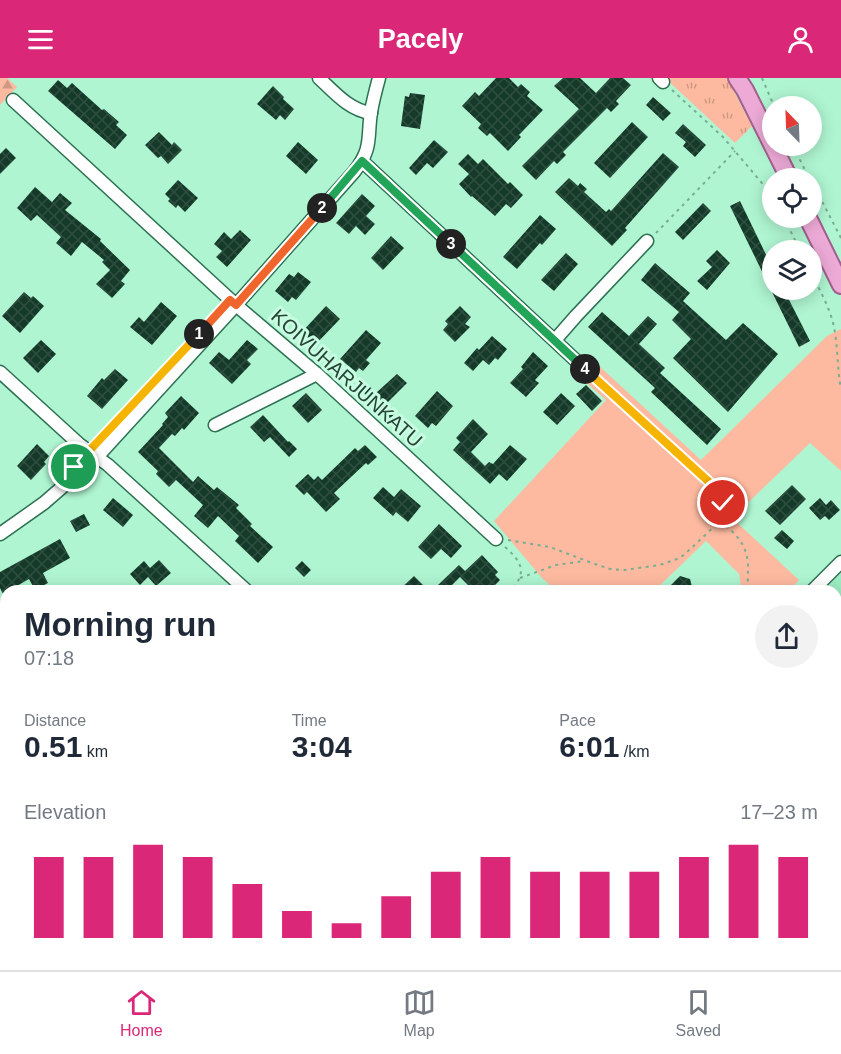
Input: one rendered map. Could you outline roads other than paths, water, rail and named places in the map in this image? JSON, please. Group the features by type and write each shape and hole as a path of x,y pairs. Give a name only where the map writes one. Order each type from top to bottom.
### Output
{"main road":[{"path":"741,82 784,168"},
{"path":"813,228 841,285"}],"street":[{"path":"319,78 350,106 371,113"},
{"path":"0,534 50,498 98,456 236,305 362,161 369,141 371,113 379,78"},
{"name":"KOIVUHARJUNKATU","path":"13,100 496,539"},
{"path":"362,161 585,369"},
{"path":"555,340 576,315 648,242"},
{"path":"0,372 79,444 98,456 240,585"},
{"path":"215,425 317,374"},
{"path":"818,585 841,562"}]}
